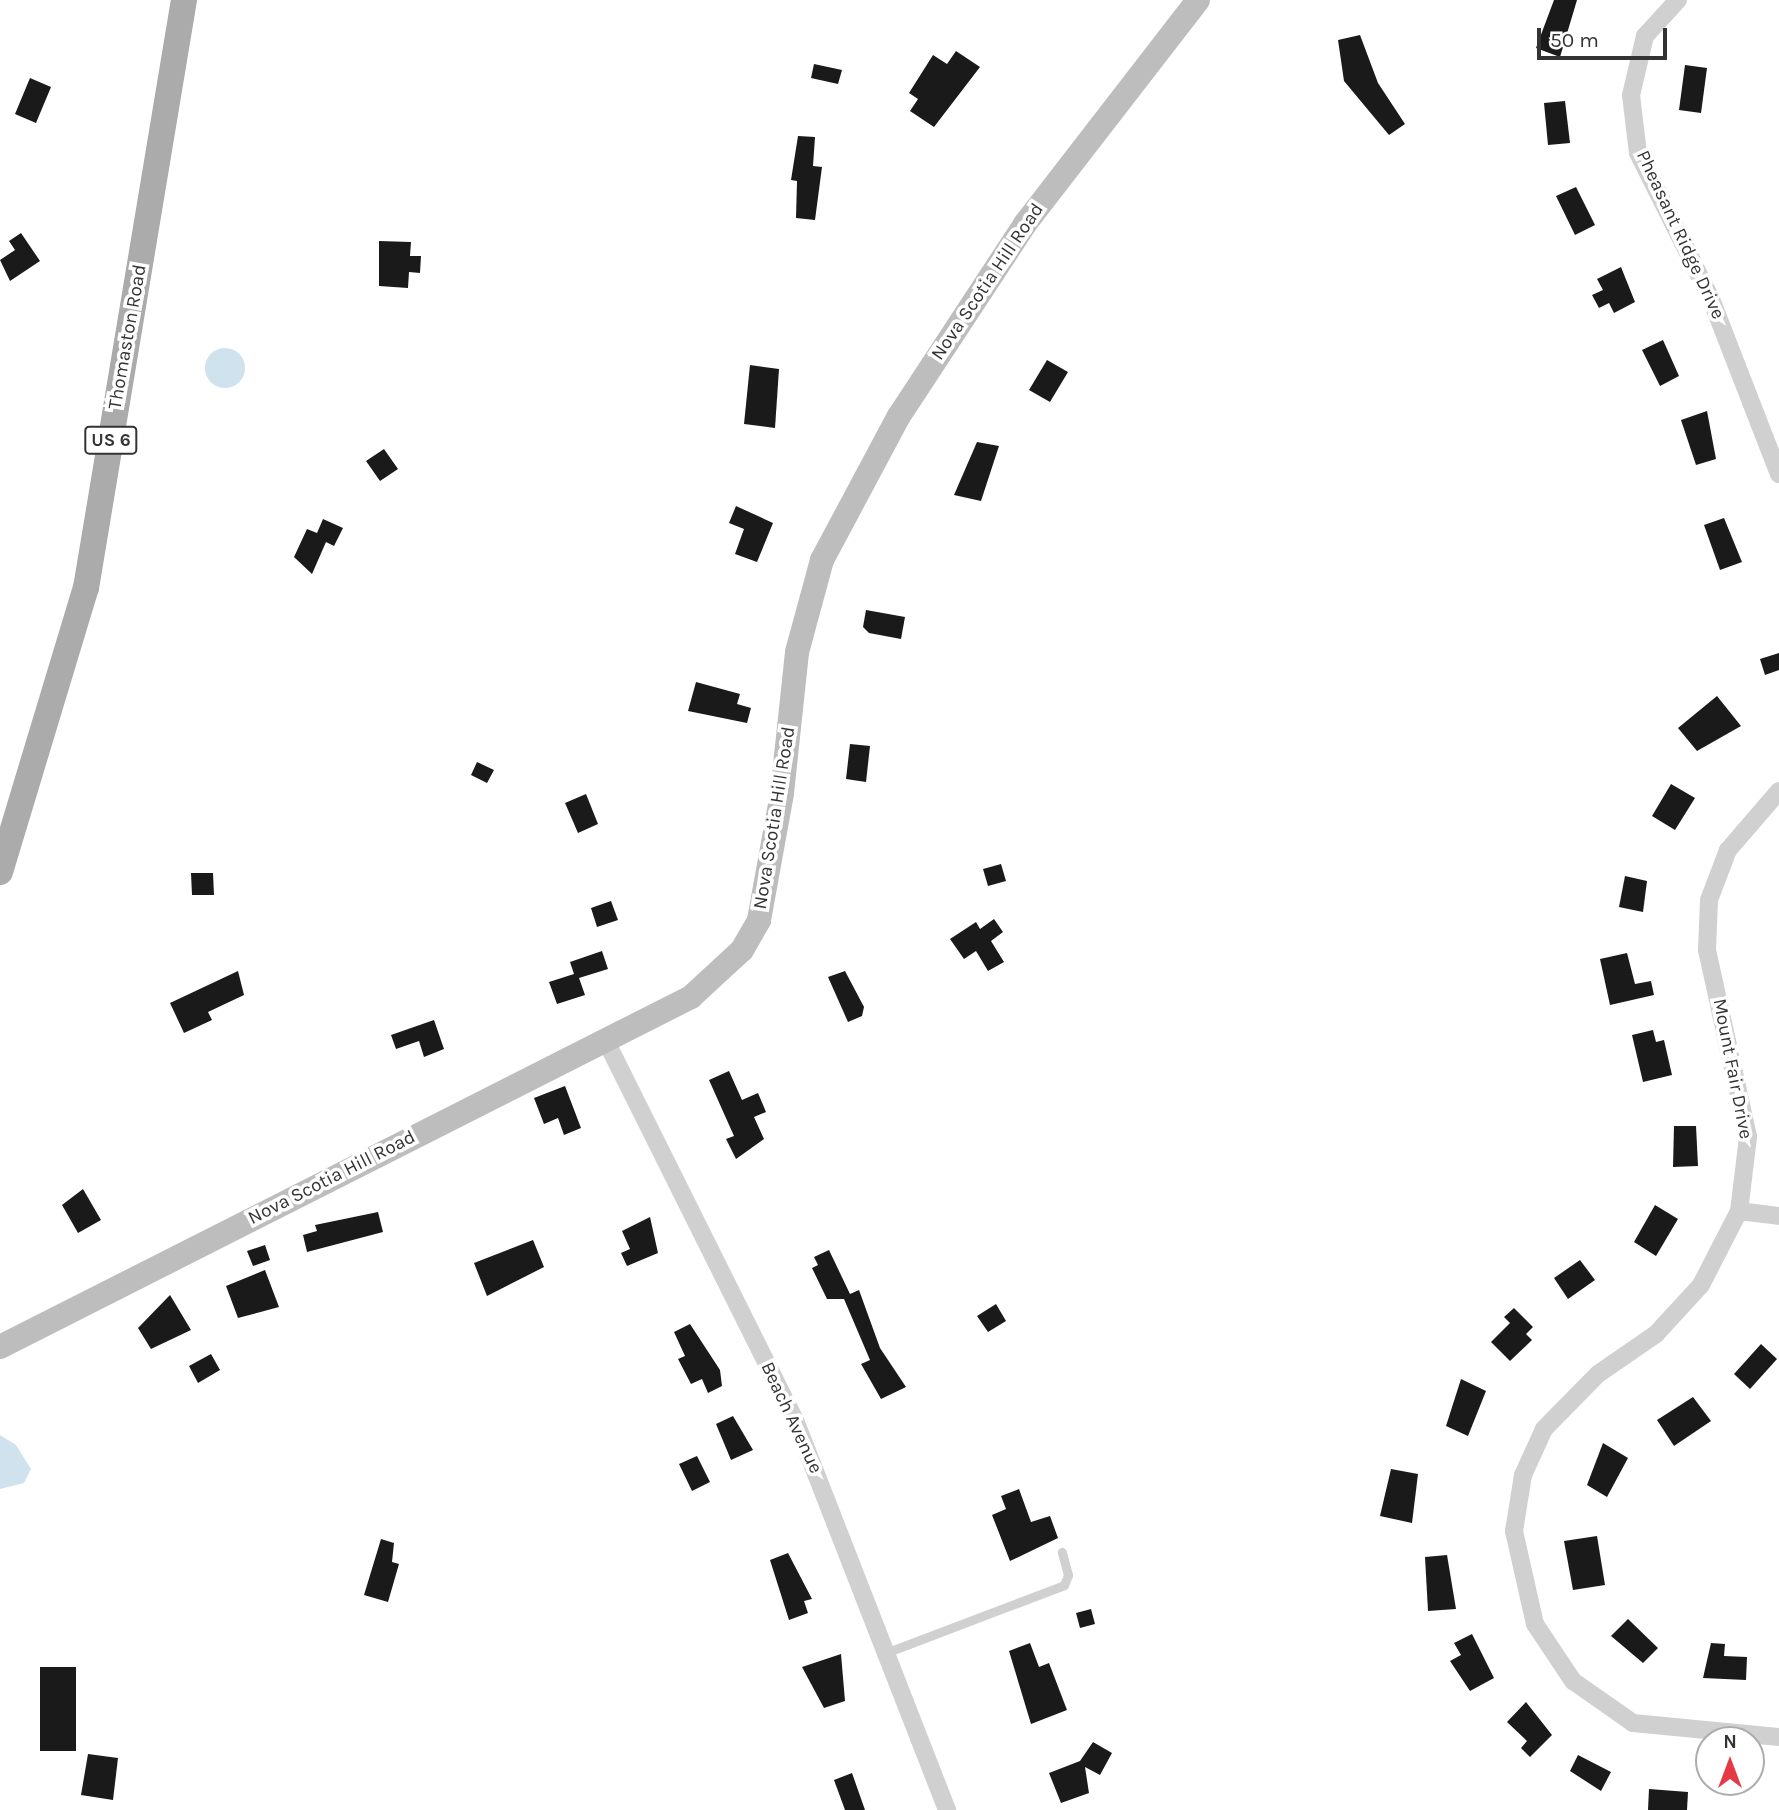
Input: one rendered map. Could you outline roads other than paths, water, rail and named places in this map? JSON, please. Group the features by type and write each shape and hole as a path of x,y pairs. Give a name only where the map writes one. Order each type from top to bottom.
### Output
{"main road":[{"name":"Thomaston Road","path":"0,872 86,588 184,0"}],"street":[{"name":"Nova Scotia Hill Road","path":"0,1347 691,997 742,950 759,920 782,793 797,652 822,560 899,415 1025,224 1199,0"},
{"name":"Pheasant Ridge Drive","path":"1678,0 1645,36 1631,95 1638,153 1711,299 1779,474"},
{"name":"Mount Fair Drive","path":"1779,792 1728,850 1709,900 1707,950 1748,1137 1739,1211 1701,1285 1656,1334 1598,1374 1544,1429 1523,1475 1514,1531 1535,1624 1573,1681 1633,1723 1779,1737"},
{"name":"Beach Avenue","path":"605,1039 795,1420 888,1652 947,1810"},
{"path":"1739,1211 1779,1216"}],"lane":[{"path":"888,1652 1064,1585 1068,1575 1062,1552"}],"water":[{"path":"225,348 239,354 245,368 239,382 225,388 211,382 205,368 211,354"},
{"path":"0,1435 16,1445 31,1469 24,1483 0,1489"}]}
